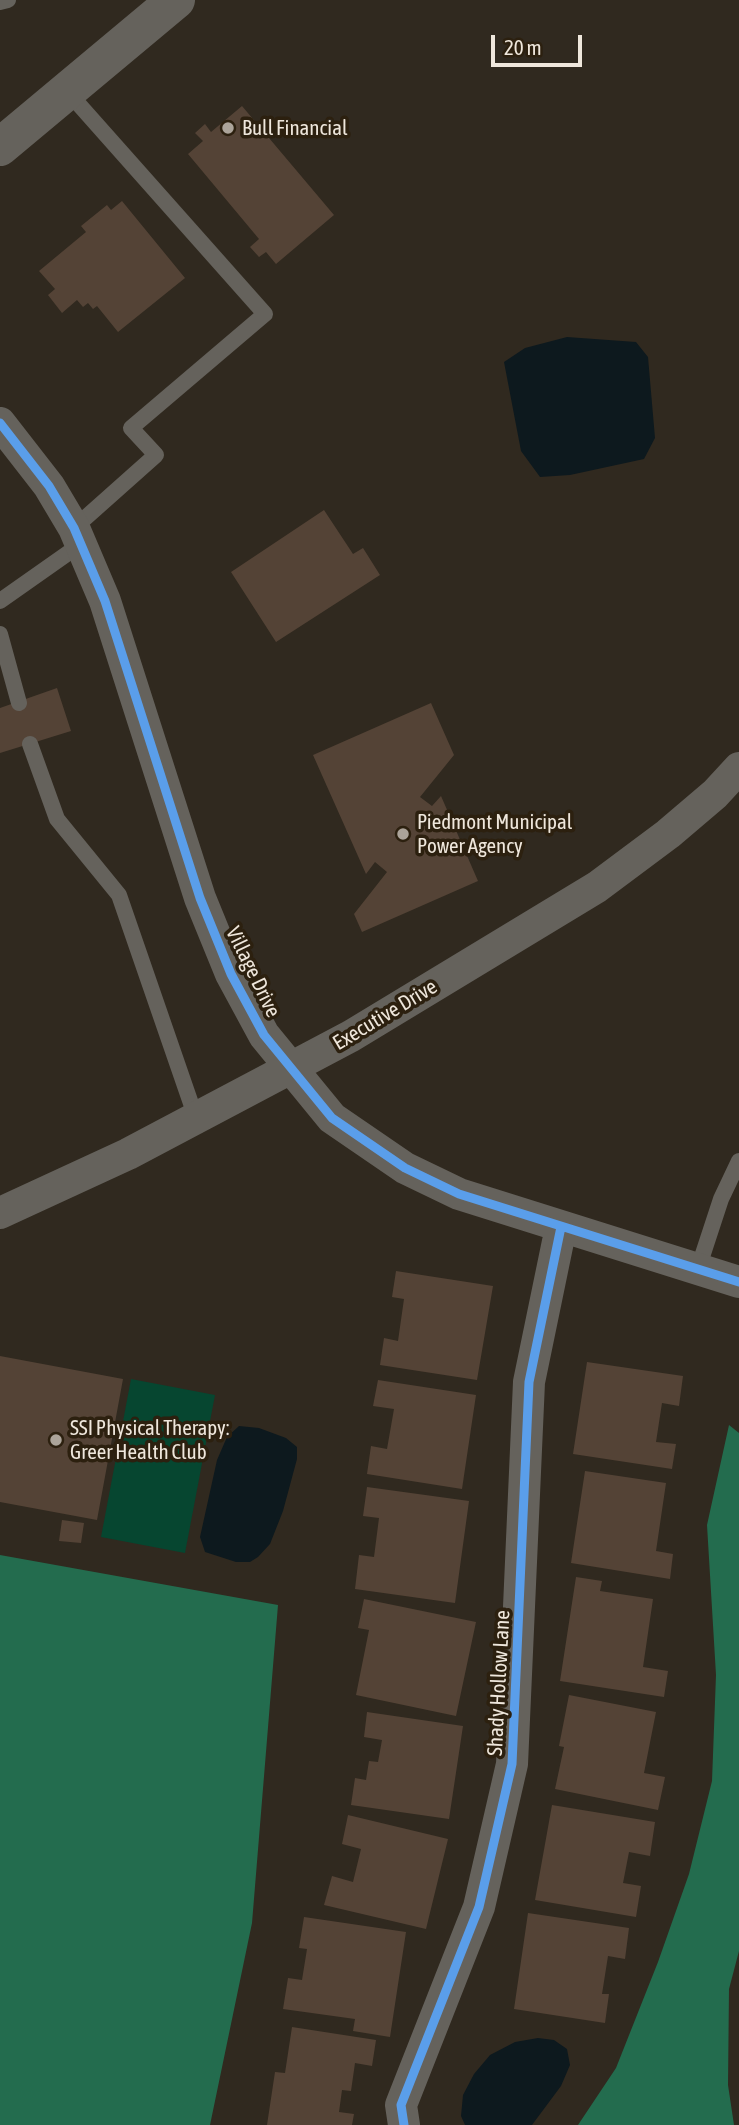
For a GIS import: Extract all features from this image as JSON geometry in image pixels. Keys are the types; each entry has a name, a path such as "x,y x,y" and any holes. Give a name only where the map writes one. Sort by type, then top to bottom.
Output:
{"street":[{"path":"0,147 176,0"},
{"name":"Village Drive","path":"0,423 50,486 77,536 105,601 200,898 231,974 264,1035 291,1069 341,1126 405,1168 459,1194 739,1282"},
{"name":"Executive Drive","path":"0,1213 128,1154 351,1036 597,887 668,834 715,794 739,768"},
{"name":"Shady Hollow Lane","path":"404,2125 401,2105 479,1907 512,1764 529,1382 561,1227"}],"lane":[{"path":"0,2 8,0"},
{"path":"0,601 77,536 156,455 131,428 265,314 67,91"},
{"path":"0,634 19,703"},
{"path":"30,744 57,819 119,895 196,1118"},
{"path":"698,1269 721,1199 739,1161"}],"green space":[{"path":"131,1379 215,1395 185,1553 101,1537"},
{"path":"729,1425 739,1433 739,1951 729,1989 728,2085 734,2125 578,2125 616,2068 658,1962 689,1874 712,1781 716,1675 707,1525"},
{"path":"0,1555 278,1605 252,1923 210,2125 0,2125"}],"shaded area":[{"path":"567,337 636,342 648,357 655,438 644,459 570,475 540,477 521,451 504,362 525,348"},
{"path":"239,1426 259,1428 286,1438 297,1447 297,1459 283,1511 270,1544 250,1562 236,1562 205,1552 200,1537 217,1460 227,1437"},
{"path":"538,2038 554,2040 567,2049 570,2065 561,2086 532,2125 465,2125 461,2116 463,2095 474,2074 490,2055 515,2042"}],"building":[{"path":"242,106 334,215 276,264 266,252 259,257 250,247 259,239 188,154 203,141 195,133 205,124 211,132"},
{"path":"122,201 185,278 118,332 97,306 93,309 88,303 83,307 77,300 62,313 48,295 55,289 39,271 86,232 81,226 107,205 111,210"},
{"path":"324,510 353,554 363,548 380,575 276,642 231,572"},
{"path":"57,688 71,731 0,753 0,708"},
{"name":"Piedmont Municipal Power Agency","path":"431,703 454,755 420,797 432,806 441,796 478,881 362,932 354,914 387,872 375,862 366,874 313,755"},
{"path":"396,1271 493,1286 477,1380 380,1365 384,1338 398,1341 404,1299 392,1297"},
{"name":"SSI Physical Therapy: Greer Health Club","path":"0,1356 123,1379 97,1520 0,1502"},
{"path":"587,1362 683,1376 679,1406 662,1403 656,1442 676,1444 672,1469 573,1454"},
{"path":"378,1380 476,1395 462,1489 367,1474 371,1446 387,1449 394,1409 373,1406"},
{"path":"585,1471 666,1483 656,1551 673,1554 670,1579 571,1563"},
{"path":"367,1487 469,1501 455,1603 355,1589 359,1555 374,1557 379,1518 363,1516"},
{"path":"62,1520 84,1523 81,1543 59,1541"},
{"path":"576,1577 602,1581 600,1591 653,1599 643,1667 668,1671 664,1697 560,1681"},
{"path":"364,1599 476,1622 456,1716 356,1695 369,1630 358,1628"},
{"path":"569,1695 656,1712 644,1773 665,1777 658,1810 555,1789 564,1747 559,1746"},
{"path":"367,1712 463,1726 449,1819 351,1805 355,1778 366,1780 369,1761 378,1762 382,1740 364,1737"},
{"path":"552,1805 655,1822 650,1856 629,1852 623,1883 641,1886 636,1917 535,1900"},
{"path":"348,1815 448,1839 426,1929 324,1905 332,1876 353,1882 361,1849 342,1844"},
{"path":"528,1913 629,1928 625,1959 608,1956 602,1994 609,1994 605,2023 514,2009"},
{"path":"304,1917 406,1932 390,2037 353,2031 355,2019 283,2009 288,1978 302,1980 307,1949 299,1948"},
{"path":"292,2027 376,2040 372,2066 355,2063 351,2091 342,2090 339,2112 354,2114 352,2125 267,2125 275,2072 285,2073"}],"cycle path":[{"path":"0,423 49,486 74,528 105,601 200,898 231,974 264,1035 332,1118 405,1168 459,1194 739,1282"},
{"path":"404,2125 401,2105 479,1907 512,1764 529,1382 561,1227"}],"place":[{"name":"Bull Financial","path":"228,128"},
{"name":"Piedmont Municipal Power Agency","path":"403,834"},
{"name":"SSI Physical Therapy: Greer Health Club","path":"56,1440"}]}
